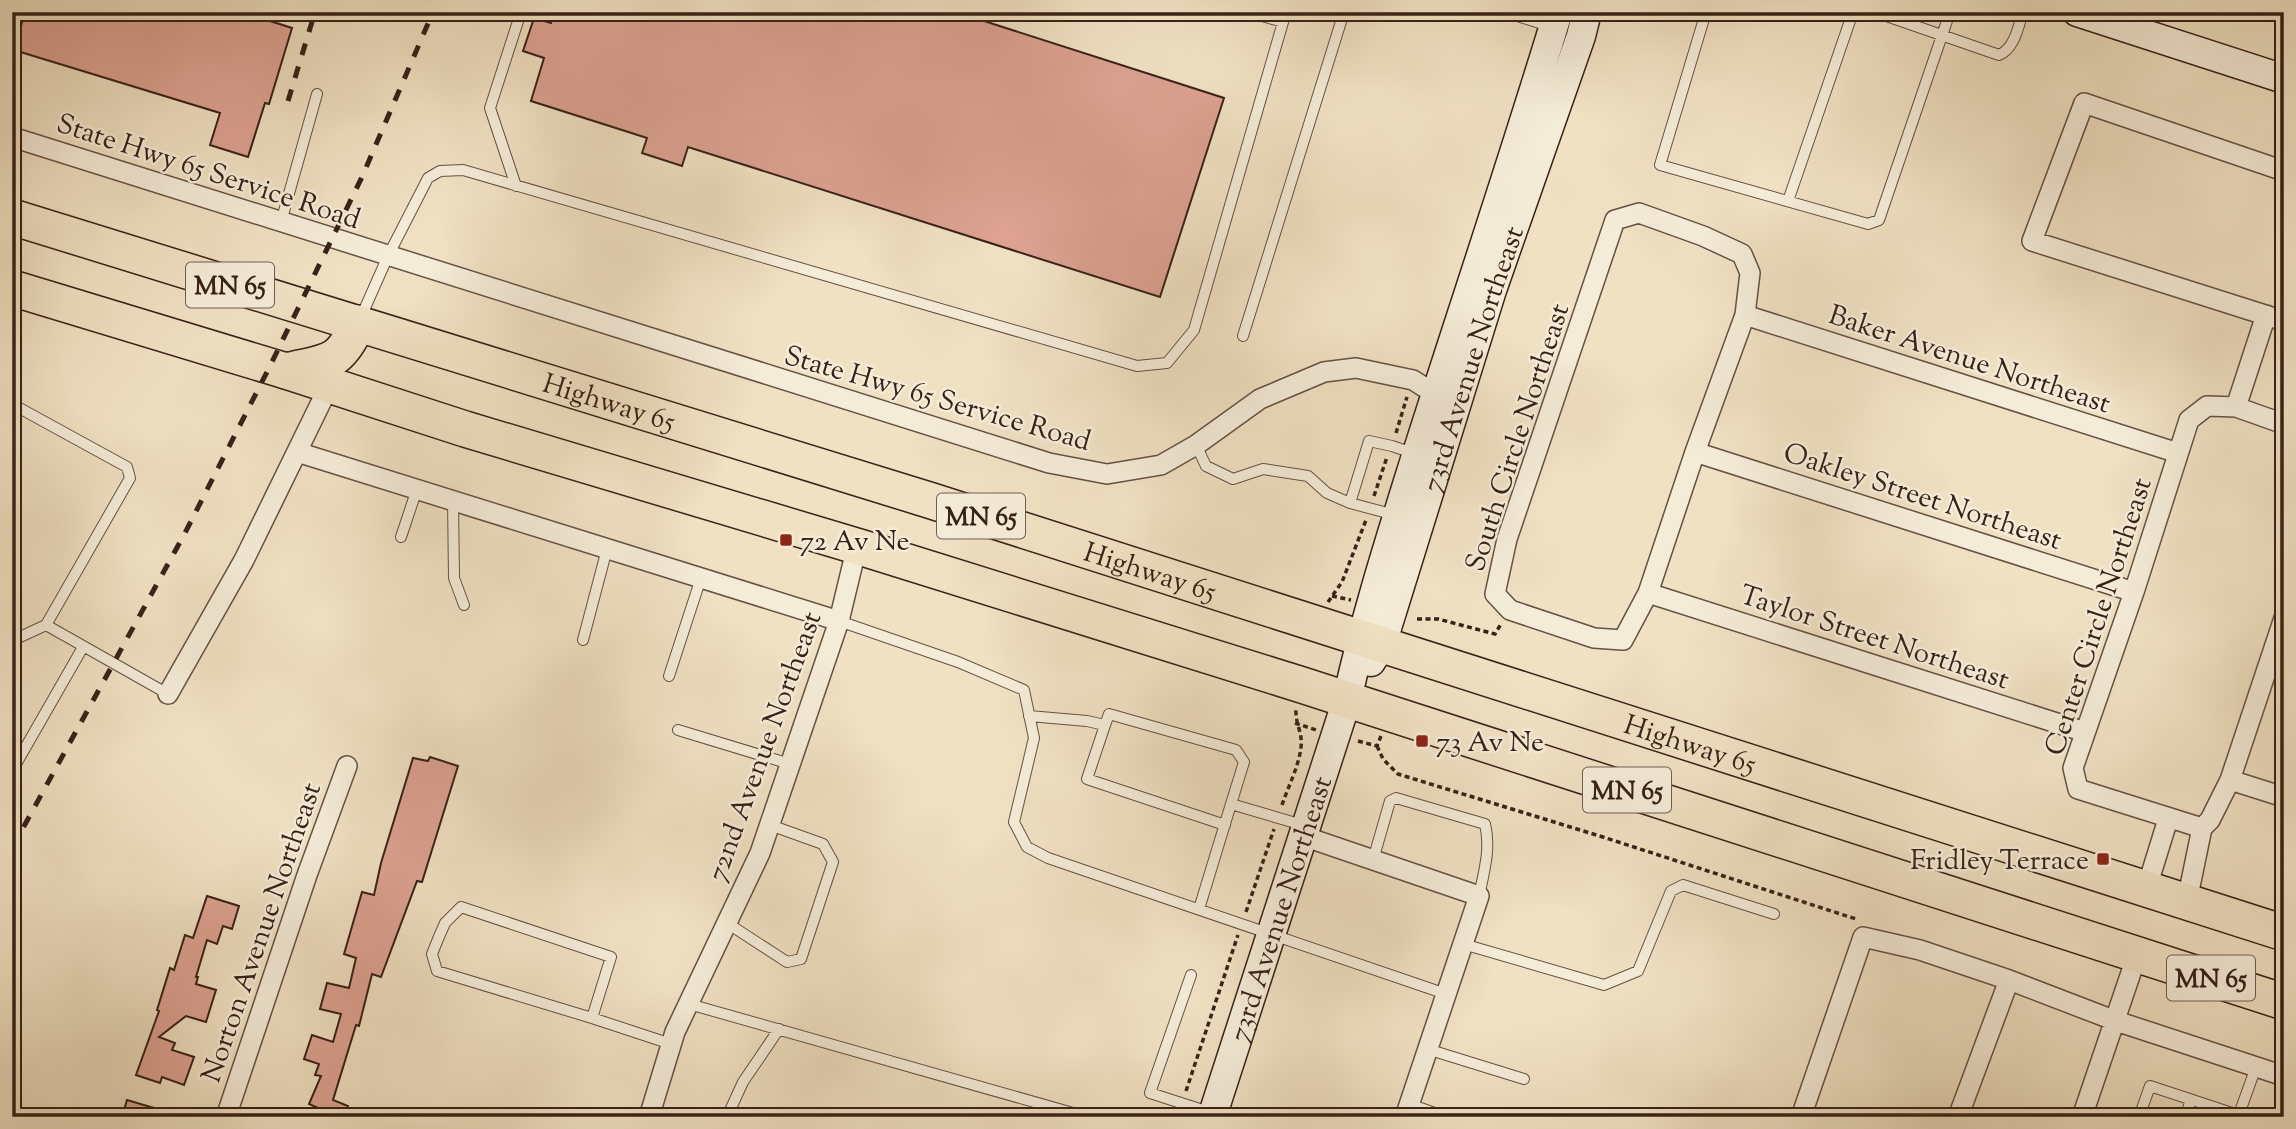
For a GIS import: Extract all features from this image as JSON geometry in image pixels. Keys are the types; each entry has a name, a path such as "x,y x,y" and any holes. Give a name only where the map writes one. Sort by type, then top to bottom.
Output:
{"highway":[{"name":"Highway 65","path":"12,217 932,500 2284,933"},
{"name":"MN 65","path":"12,288 286,371 465,429 858,546 1302,685 2284,1002"},
{"path":"286,371 335,359 350,342 358,323"}],"street":[{"path":"2077,12 2284,79"},
{"name":"73rd Avenue Northeast","path":"1212,1115 1348,700 1371,641 1435,391 1514,156 1569,25"},
{"path":"2236,407 2275,318 2032,241 2084,103 2284,171"},
{"name":"State Hwy 65 Service Road","path":"12,137 1049,463 1107,474 1161,465 1196,445 1260,399 1324,372 1356,368 1435,391"},
{"name":"South Circle Northeast","path":"1639,213 1703,236 1742,254 1750,272 1745,315 1648,593 1623,640 1594,638 1510,610 1495,594 1507,539 1615,220 1639,213"},
{"name":"Baker Avenue Northeast","path":"1745,315 2178,453"},
{"path":"168,694 244,560 329,386"},
{"name":"73rd Avenue Northeast","path":"1371,641 1398,516 1404,450 1435,391"},
{"name":"Center Circle Northeast","path":"2202,828 2078,789 2073,768 2134,592 2189,420 2207,406 2236,407 2284,424"},
{"path":"297,452 839,621"},
{"name":"Oakley Street Northeast","path":"1695,452 2134,592"},
{"name":"72nd Avenue Northeast","path":"649,1117 671,1044 761,853 839,621 858,546"},
{"name":"Taylor Street Northeast","path":"1648,593 2085,732"},
{"path":"2187,901 2202,828 2210,820 2230,780 2281,639 2284,618"},
{"name":"Norton Avenue Northeast","path":"226,1117 307,875 347,766"},
{"path":"2230,780 2284,797"},
{"path":"2147,887 2168,819"},
{"path":"1305,832 1373,860 1479,896 1407,1111"},
{"path":"1801,1117 1864,937 1920,950 2009,980 2116,1021 2284,1076"},
{"path":"2082,1117 2137,954"},
{"path":"1958,1117 2009,980"}],"lane":[{"path":"516,186 490,108 521,12"},
{"path":"388,256 428,178 440,170 463,170 1137,366 1167,363 1194,330 1283,22 1248,12"},
{"path":"1243,336 1344,12"},
{"path":"1506,12 1569,25"},
{"path":"1706,12 1660,165 1868,224 1879,220 1950,12"},
{"path":"1788,201 1853,12"},
{"path":"1875,12 2000,55 2007,51 2013,42 2023,12"},
{"path":"281,222 317,94"},
{"name":"State Hwy 65 Service Road","path":"358,323 388,256"},
{"path":"12,404 127,467 130,478 46,625 20,637 12,632"},
{"path":"1350,503 1369,441 1404,450"},
{"path":"1196,445 1206,466 1233,479 1263,468 1308,476 1327,493 1350,503 1398,516"},
{"path":"401,537 417,489"},
{"path":"453,500 453,578 464,605"},
{"path":"583,639 607,549"},
{"path":"669,676 701,578"},
{"path":"839,621 958,662 1024,690 1034,738 1014,822 1027,847 1048,858 1446,994"},
{"path":"46,625 168,694"},
{"path":"12,771 83,647"},
{"path":"1199,909 1225,825 1244,762 1236,750 1109,714 1087,779 1225,825"},
{"path":"1029,716 1105,725"},
{"path":"678,730 790,764"},
{"path":"1373,860 1390,801 1396,798 1485,824 1488,847 1479,896"},
{"path":"1231,804 1278,818 1305,832"},
{"path":"727,923 787,962 801,959 833,862 823,844 770,825"},
{"path":"1463,944 1604,985 1638,971 1671,891 1683,885 1774,914"},
{"path":"592,1018 611,957 461,907 444,923 432,954 437,971 671,1044"},
{"path":"1191,975 1150,1093 1212,1115"},
{"path":"688,1004 1087,1117"},
{"path":"727,1117 743,1082 779,1030"},
{"path":"1427,1049 1524,1079"},
{"path":"2139,1117 2150,1086 2240,1116 2256,1067"},
{"path":"2185,1117 2191,1100"},
{"path":"1407,1111 1446,1117"}],"path":[{"path":"1319,625 1326,605 1342,582 1380,475 1404,450 1435,391"},
{"path":"1417,619 1438,619 1495,634 1510,610"},
{"path":"1182,1104 1301,748 1301,735 1295,723 1296,704 1302,685"},
{"path":"1377,746 1382,759 1398,774 1858,920 1864,937"}],"building":[{"path":"25,12 242,12 292,28 269,104 265,103 248,157 210,145 220,113 14,50"},
{"path":"554,12 956,12 1224,98 1160,297 688,147 682,166 642,153 647,138 531,101 544,58 523,51 534,18 551,23"},
{"path":"430,757 458,766 422,882 417,881 381,977 372,974 359,1026 356,1025 333,1100 348,1106 344,1117 323,1117 325,1111 309,1104 321,1076 315,1075 319,1064 304,1059 312,1035 333,1042 341,1014 320,1009 327,983 349,988 356,958 344,954 362,892 374,895 413,758 428,761"},
{"path":"207,896 239,906 232,929 223,926 217,944 207,940 196,977 196,984 216,990 206,1022 186,1016 159,1037 175,1043 172,1050 194,1057 184,1085 162,1077 160,1083 136,1075 159,1011 157,1010 170,968 174,970 185,935 193,938"},
{"path":"127,1100 171,1113 170,1117 122,1117"}],"railway":[{"path":"288,101 315,12"},
{"path":"12,848 185,533 270,366 362,177 433,12"}],"place":[{"name":"72 Av Ne","path":"786,540"},
{"name":"73 Av Ne","path":"1422,741"},
{"name":"Fridley Terrace","path":"2103,859"}]}
